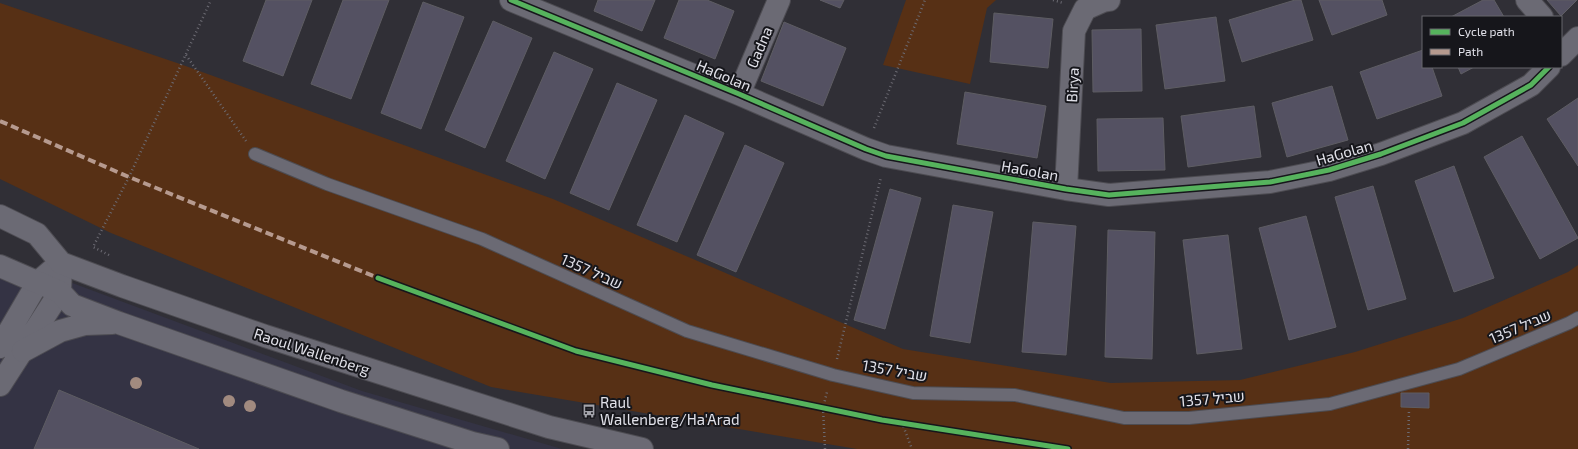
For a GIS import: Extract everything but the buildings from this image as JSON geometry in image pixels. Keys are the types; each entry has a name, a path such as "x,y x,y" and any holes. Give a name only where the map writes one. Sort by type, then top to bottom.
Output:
{"street":[{"name":"HaGolan","path":"511,0 739,94 866,149 886,156 1066,189 1109,195 1270,182 1329,170 1381,154 1463,123 1531,85 1548,68"},
{"name":"Gadna","path":"739,94 780,0"},
{"name":"Birya","path":"1066,189 1074,31 1085,9 1109,0"},
{"path":"1527,0 1541,16"},
{"path":"0,216 37,234 61,263 60,292 0,385"},
{"path":"0,347 38,282 61,263"},
{"name":"Raoul Wallenberg","path":"61,263 280,341 549,427 642,449"},
{"path":"0,266 60,292 72,305 119,323 341,401 472,443 498,449"},
{"path":"23,351 60,331 85,324 119,323"}],"lane":[{"name":"שביל 1357","path":"255,154 327,184 482,239 688,331 833,375 913,392 1015,395 1124,418 1189,418 1330,404 1459,369 1578,318"}],"path":[{"path":"114,257 93,247 129,176 210,0"},
{"path":"866,149 925,0"},
{"path":"186,54 255,154"},
{"path":"825,449 822,408 833,375 886,156"},
{"path":"1408,449 1409,410"},
{"path":"902,423 912,449"}],"shaded area":[{"path":"906,0 996,0 987,8 970,84 883,65"},
{"path":"0,3 180,64 553,199 903,349 1111,383 1240,380 1355,352 1463,318 1568,272 1578,265 1578,449 857,449 491,387 111,233 0,179"},
{"path":"0,254 16,262 362,391 562,449 0,449"}],"marked path":[{"path":"0,121 129,177 381,279"}],"cycle path":[{"path":"511,0 739,94 866,149 886,156 1066,189 1109,195 1270,182 1329,170 1381,154 1463,123 1531,85 1548,68"},
{"path":"378,278 576,351 712,385 882,420 1068,449"}],"place":[{"name":"Raul Wallenberg/Ha'Arad","path":"589,411"}]}
